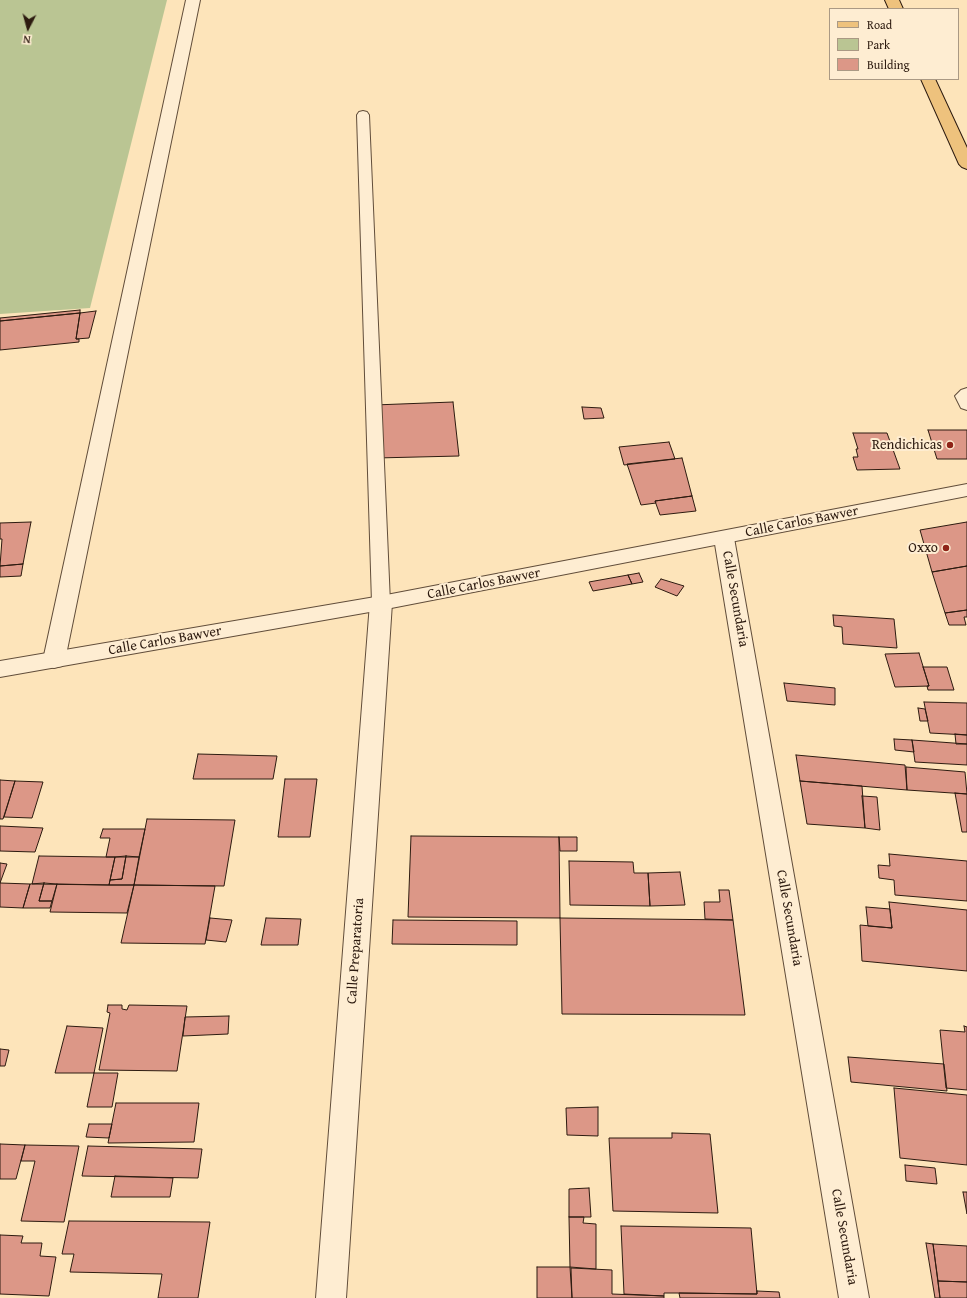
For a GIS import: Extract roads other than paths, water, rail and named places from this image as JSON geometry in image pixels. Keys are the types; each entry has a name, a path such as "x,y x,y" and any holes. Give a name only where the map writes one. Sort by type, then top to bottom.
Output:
{"main road":[{"path":"928,80 967,164"}],"street":[{"path":"54,660 193,0"},
{"name":"Calle Carlos Bawver","path":"0,669 381,603 967,490"},
{"name":"Calle Secundaria","path":"724,538 854,1298"},
{"name":"Calle Preparatoria","path":"331,1298 381,603"}],"lane":[{"path":"363,115 381,603"},
{"path":"967,393 963,396 967,405"}],"place":[{"name":"Rendichicas","path":"950,445"},
{"name":"Oxxo","path":"946,548"}]}
